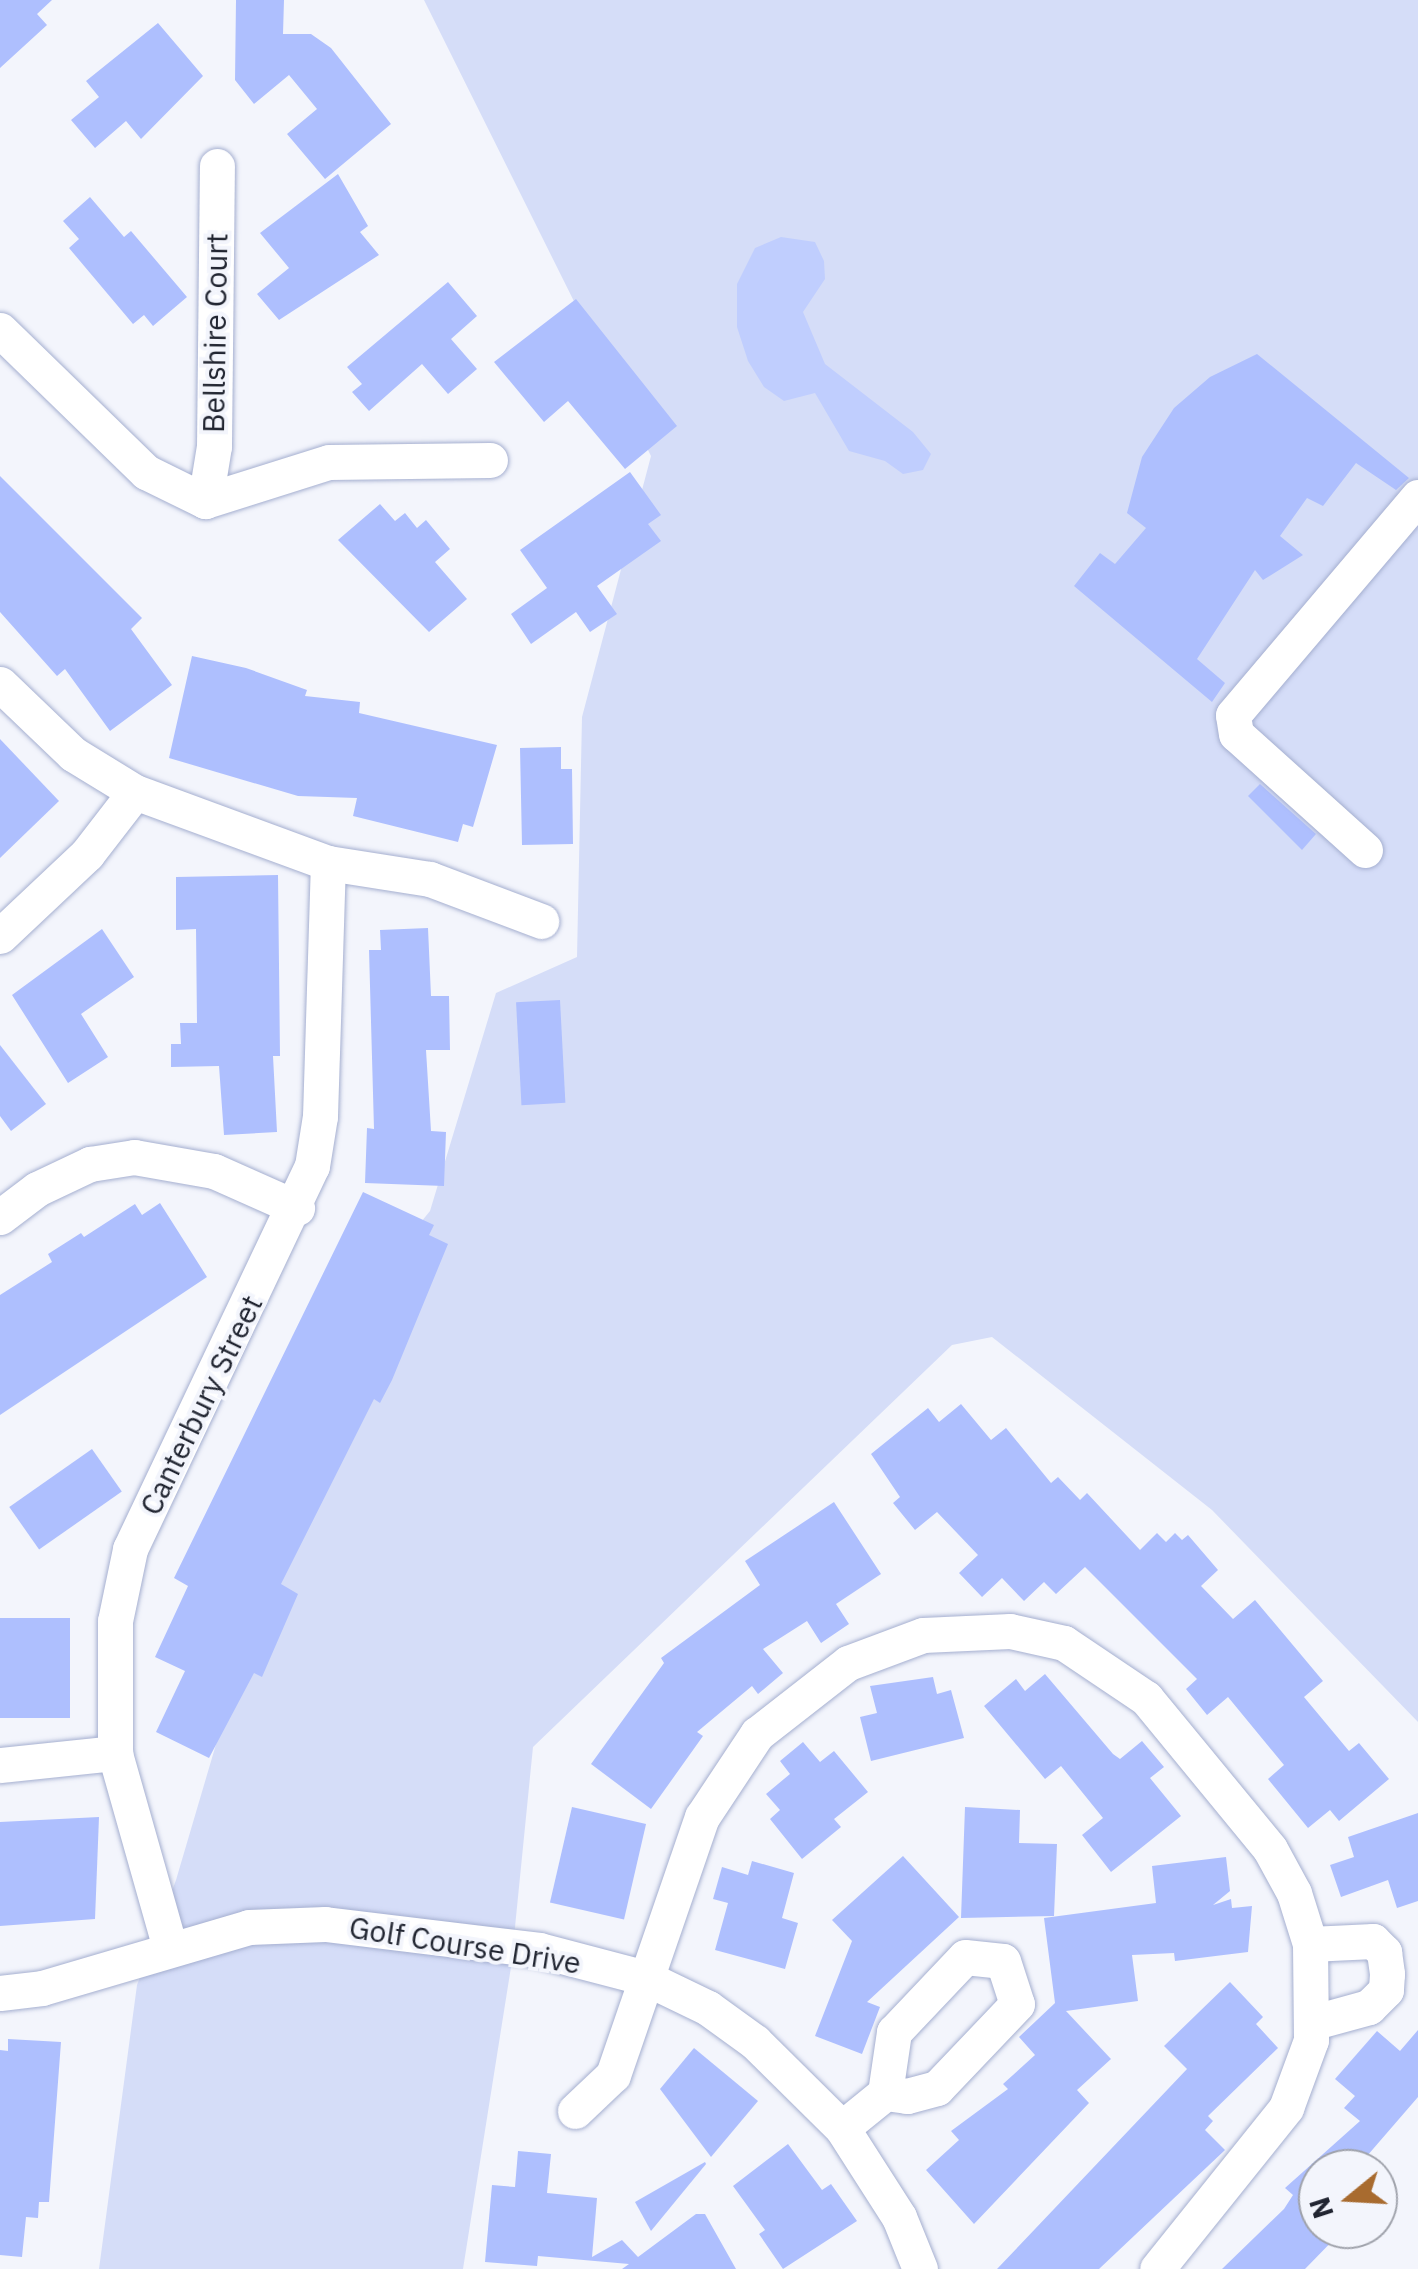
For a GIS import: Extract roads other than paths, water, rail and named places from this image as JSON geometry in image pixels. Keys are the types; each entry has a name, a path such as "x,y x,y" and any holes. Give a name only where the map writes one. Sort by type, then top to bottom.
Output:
{"street":[{"name":"Bellshire Court","path":"206,501 214,446 217,166"},
{"path":"0,330 146,472 206,501 329,462 490,460"},
{"path":"1365,850 1236,734 1233,715 1418,497"},
{"path":"0,684 74,754 135,792 328,863 430,879 541,921"},
{"path":"0,936 87,854 135,792"},
{"name":"Canterbury Street","path":"170,1948 115,1754 115,1620 130,1549 297,1208 320,1116 328,863"},
{"path":"0,1217 90,1164 134,1157 197,1166 297,1208"},
{"path":"575,2111 613,2076 702,1817 757,1734 848,1663 923,1634 1010,1631 1064,1643 1146,1698 1270,1848 1294,1893 1310,1944 1314,2022 1286,2108 1157,2269"},
{"path":"0,1765 115,1754"},
{"name":"Golf Course Drive","path":"0,1993 42,1988 249,1926 326,1924 539,1950 646,1978 708,2008 755,2042 842,2128 899,2217 920,2269"},
{"path":"1310,1944 1373,1941 1384,1952 1387,1974 1386,1990 1369,2006 1314,2022"},
{"path":"842,2128 885,2094"}],"water":[{"path":"781,237 815,242 824,261 825,279 803,312 825,364 913,432 931,454 923,470 903,474 885,461 849,451 815,393 784,401 764,387 748,361 737,327 737,284 755,248"}]}
